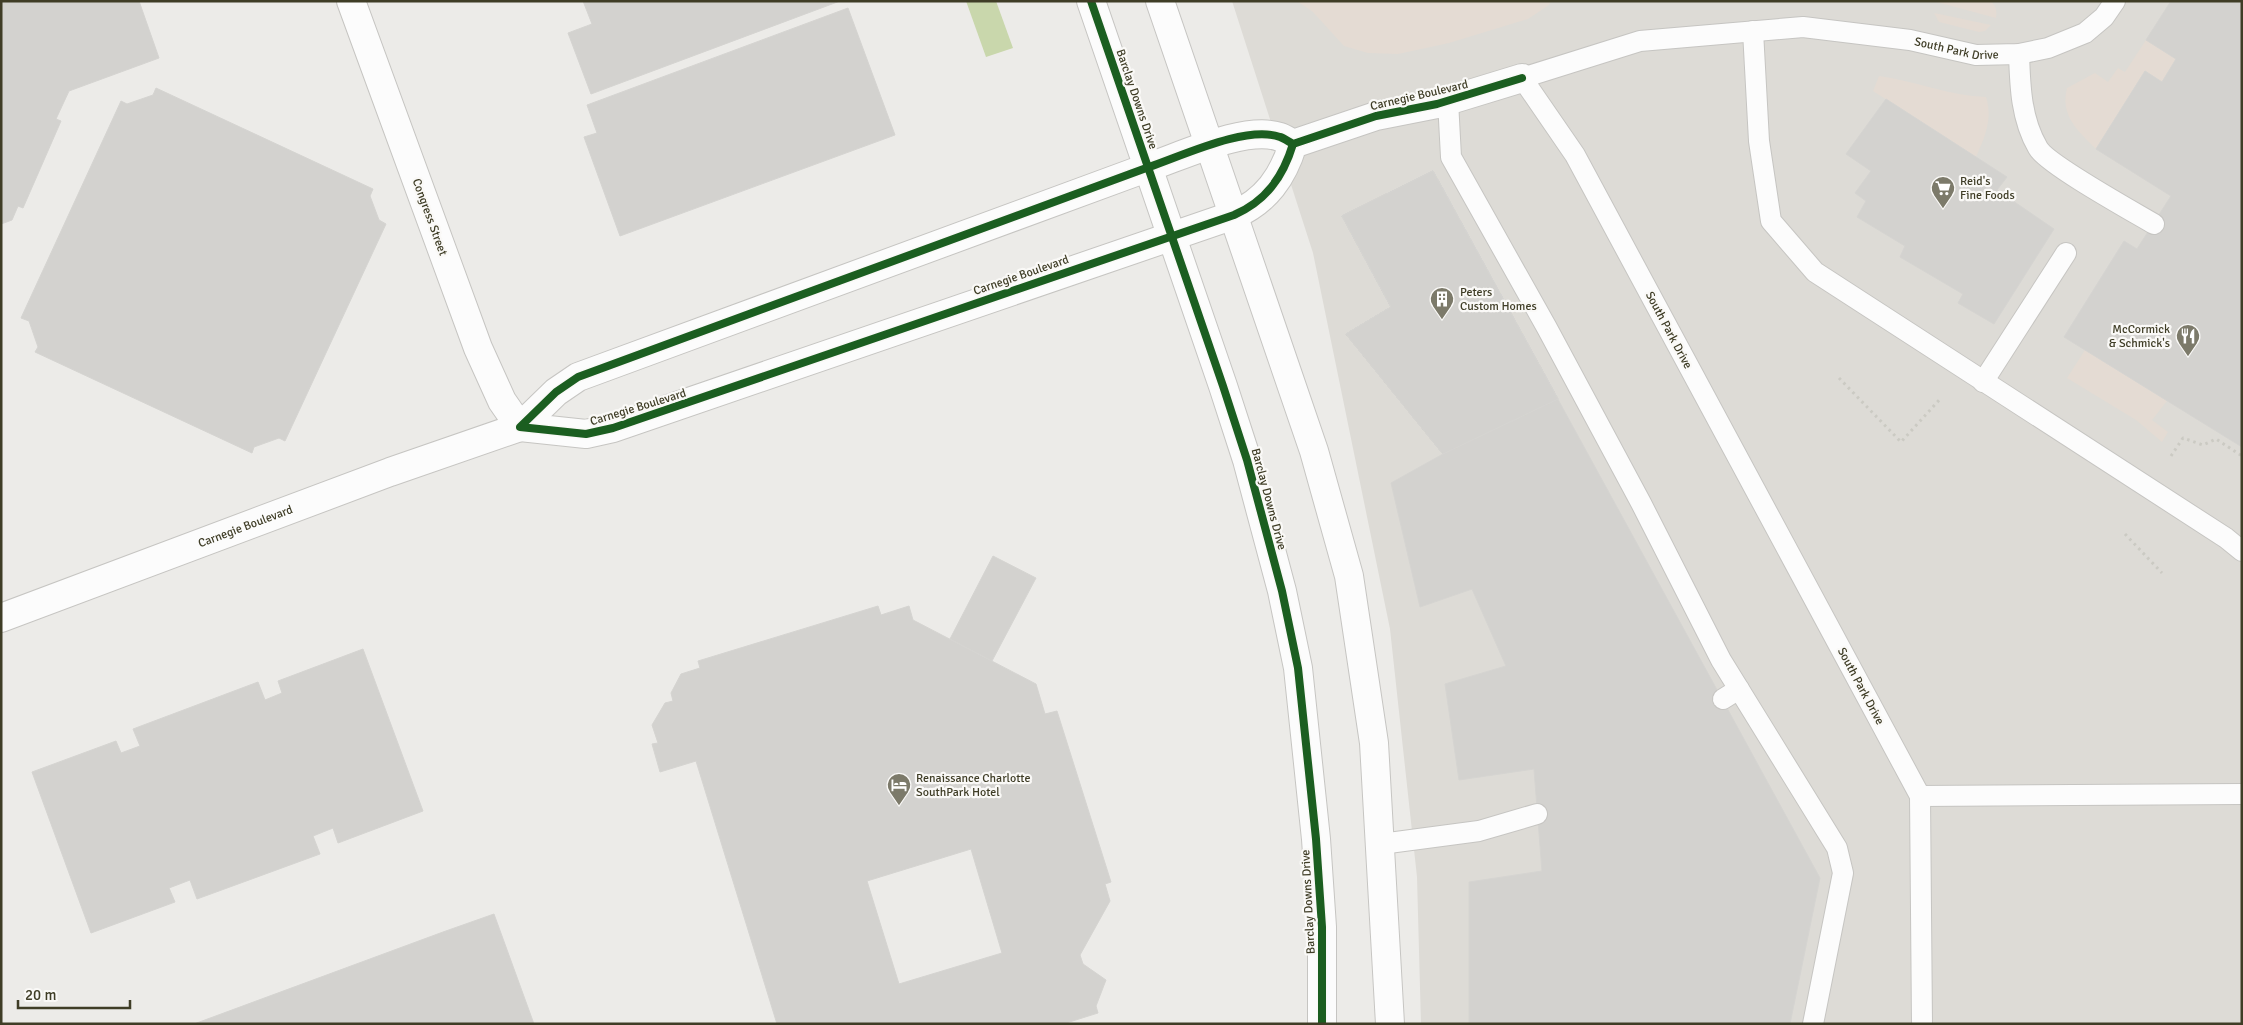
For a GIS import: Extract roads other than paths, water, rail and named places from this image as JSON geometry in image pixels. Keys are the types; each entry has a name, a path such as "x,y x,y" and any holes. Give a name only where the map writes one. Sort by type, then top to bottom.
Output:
{"street":[{"name":"Congress Street","path":"351,1 478,348 502,401 520,427"},
{"name":"Barclay Downs Drive","path":"1091,1 1172,234 1247,460 1282,591 1298,668 1316,839 1322,927 1322,1024"},
{"path":"1160,1 1314,451 1349,576 1374,743 1390,1024"},
{"name":"Carnegie Boulevard","path":"1,618 390,472 520,427 556,392 589,373 1149,167 1240,137 1279,136 1293,144 1376,116 1448,101 1522,78"},
{"name":"Carnegie Boulevard","path":"520,427 586,434 606,430 1172,234 1234,215 1256,203 1276,182 1283,173 1293,144"}],"lane":[{"name":"South Park Drive","path":"1922,1024 1920,796 1575,155 1522,78 1640,41 1803,27 1910,40 1976,55 2019,54 2048,48 2085,33 2104,17 2115,1"},
{"path":"1753,31 1758,141 1771,221 1815,272 2209,527 2242,551"},
{"path":"2019,54 2025,120 2039,150 2062,168 2154,224"},
{"path":"1448,101 1451,157 1547,328 1641,503 1721,660 1731,694 1837,848 1844,873 1813,1024"},
{"path":"1983,382 2066,253"},
{"path":"1920,796 2242,794"},
{"path":"1381,844 1478,831 1537,814"}],"place":[{"name":"Reid's Fine Foods","path":"1943,209"},
{"name":"Peters Custom Homes","path":"1442,320"},
{"name":"McCormick & Schmick's","path":"2188,357"},
{"name":"Renaissance Charlotte SouthPark Hotel","path":"899,806"}]}
